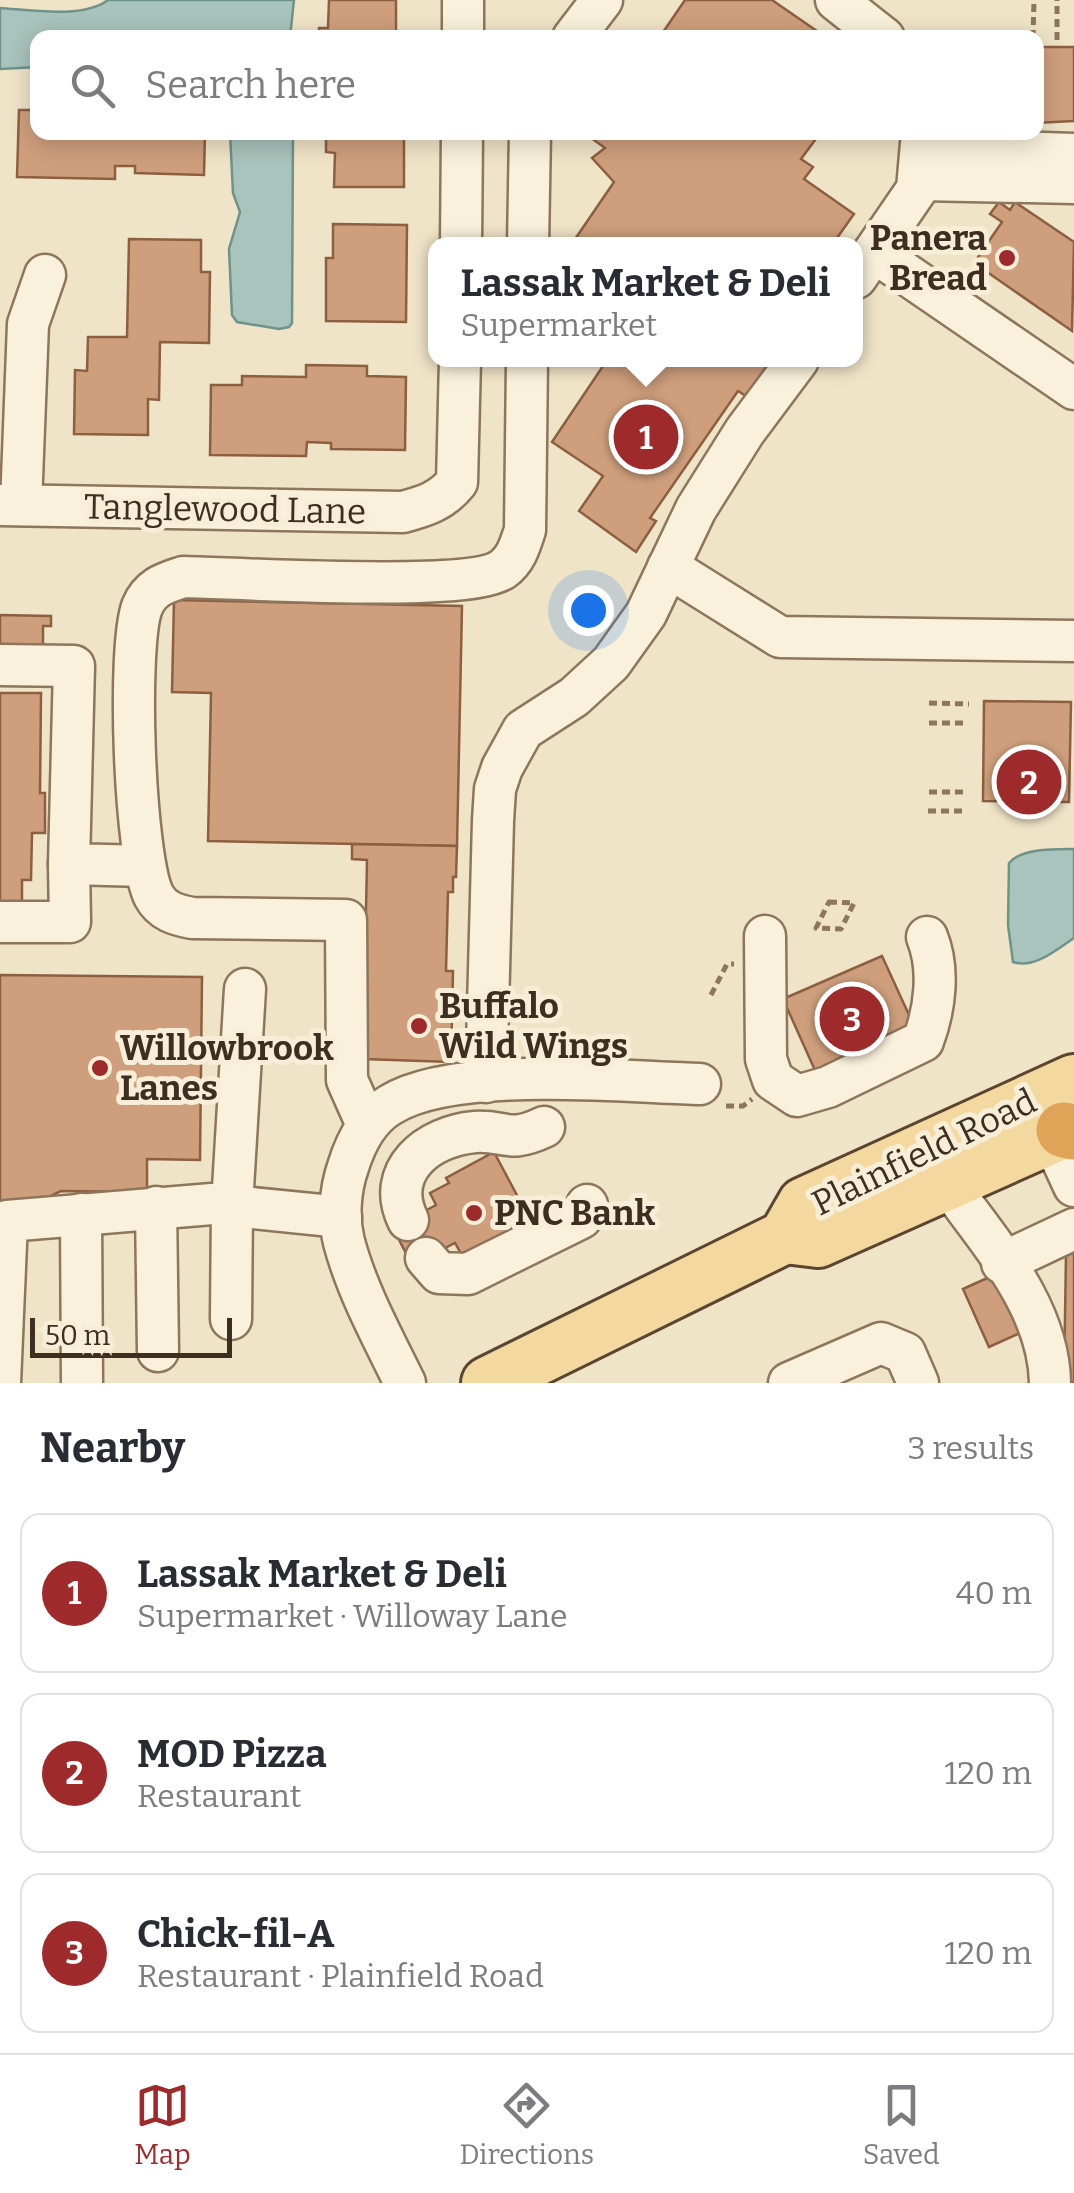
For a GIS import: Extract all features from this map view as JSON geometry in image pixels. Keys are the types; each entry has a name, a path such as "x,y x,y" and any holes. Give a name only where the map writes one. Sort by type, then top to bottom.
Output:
{"main road":[{"name":"Plainfield Road","path":"785,1236 818,1241 948,1184 1067,1121"},
{"name":"Plainfield Road","path":"488,1383 785,1236 804,1204 1067,1121"}],"street":[{"path":"463,0 463,30"},
{"path":"579,30 602,0"},
{"path":"836,0 874,30"},
{"path":"461,237 462,140"},
{"path":"528,237 530,140"},
{"path":"921,154 1074,154"},
{"path":"921,154 1074,183"},
{"path":"921,154 912,199 865,265 1074,389"},
{"path":"10,505 28,324 45,275"},
{"name":"Tanglewood Lane","path":"10,505 403,512 446,496 456,482 460,459 460,367"},
{"path":"368,1125 347,1080 346,920 192,918 171,913 156,900 146,866 136,771 136,636 143,605 156,586 183,577 436,582 480,580 502,570 516,555 525,530 527,367"},
{"path":"486,1082 493,820 495,788 502,768 523,730 574,697 611,663 646,614 696,508 744,431 793,367"},
{"path":"668,567 780,636 1074,641"},
{"path":"0,665 74,666 70,922 0,922"},
{"path":"70,864 146,866"},
{"path":"753,949 766,1060 772,1080 797,1096 828,1087 923,1042 932,1018 934,955 927,937"},
{"path":"230,1319 244,989"},
{"path":"405,1383 343,1239 341,1187 368,1125 388,1106 413,1094 486,1082 709,1094"},
{"path":"1067,1121 1074,1186"},
{"path":"408,1220 400,1204 399,1188 414,1156 460,1134 480,1132 507,1138 526,1136 544,1127"},
{"path":"948,1184 1034,1311 1050,1354 1050,1383"},
{"path":"426,1258 439,1273 468,1274 581,1218 587,1205"},
{"path":"0,1383 6,1221 156,1208 232,1206 341,1217"},
{"path":"156,1208 158,1352"},
{"path":"81,1214 82,1383"},
{"path":"1002,1263 1074,1229"},
{"path":"789,1383 881,1343 904,1353 918,1383"}],"path":[{"path":"1033,30 1034,0"},
{"path":"1056,40 1057,0"},
{"path":"929,703 968,704"},
{"path":"929,724 968,724"},
{"path":"928,792 967,792"},
{"path":"928,812 967,812"},
{"path":"829,902 854,903 841,929 816,928 829,902"},
{"path":"711,995 727,964 753,949"},
{"path":"709,1094 743,1106 754,1098"}],"water":[{"path":"108,0 294,0 291,30 30,30 30,67 0,69 0,8 71,11"},
{"path":"230,140 293,140 289,327 237,322 232,315 229,249 240,212 233,193"},
{"path":"1074,849 1074,938 1037,960 1013,962 1008,925 1009,863 1030,852"}],"building":[{"path":"329,0 396,0 396,30 319,30 328,28"},
{"path":"685,0 772,0 815,30 664,30"},
{"path":"1044,47 1074,47 1074,121 1044,123"},
{"path":"19,110 30,110 30,140 205,140 204,175 135,173 135,166 115,166 115,179 17,177"},
{"path":"326,140 404,140 404,187 334,187 335,153 326,152"},
{"path":"594,140 815,140 801,159 813,167 804,179 854,214 838,237 576,237 614,182 592,158 605,148"},
{"path":"999,202 1010,210 1015,202 1074,242 1072,331 974,263 1002,222 990,214"},
{"path":"333,224 407,225 406,322 326,321 326,258 333,258"},
{"path":"129,239 201,240 201,272 210,272 209,343 160,342 159,400 148,399 148,435 74,434 75,370 87,371 88,337 127,337"},
{"path":"306,365 367,366 367,376 406,377 405,450 331,449 331,443 307,442 306,456 210,455 211,385 242,385 242,376 306,377"},
{"path":"602,367 766,367 746,396 738,391 650,518 656,521 636,552 579,511 603,476 552,442"},
{"path":"174,600 462,606 457,846 208,841 211,693 172,692"},
{"path":"0,615 51,616 51,626 43,626 43,654 0,654"},
{"path":"0,693 41,693 40,793 45,793 45,833 32,833 31,880 22,880 22,905 0,905"},
{"path":"984,701 1071,702 1069,802 983,801"},
{"path":"352,844 457,846 456,877 453,892 448,892 446,971 453,971 451,1062 363,1059 367,860 352,859"},
{"path":"882,956 915,1028 818,1077 783,999"},
{"name":"Willowbrook Lanes","path":"0,975 202,977 200,1160 147,1159 147,1192 61,1191 46,1198 45,1204 0,1204"},
{"name":"PNC Bank","path":"494,1152 535,1229 464,1259 455,1243 412,1265 393,1228 436,1205 430,1193 449,1183 446,1178"},
{"path":"1066,1253 1074,1253 1074,1383 1064,1383"},
{"path":"994,1275 1020,1333 989,1347 963,1289"}],"place":[{"name":"Panera Bread","path":"1007,258"},
{"name":"Lassak Market & Deli","path":"646,437"},
{"name":"MOD Pizza","path":"1029,782"},
{"name":"Chick-fil-A","path":"852,1019"},
{"name":"Buffalo Wild Wings","path":"419,1026"},
{"name":"Willowbrook Lanes","path":"100,1068"},
{"name":"PNC Bank","path":"474,1213"}]}
